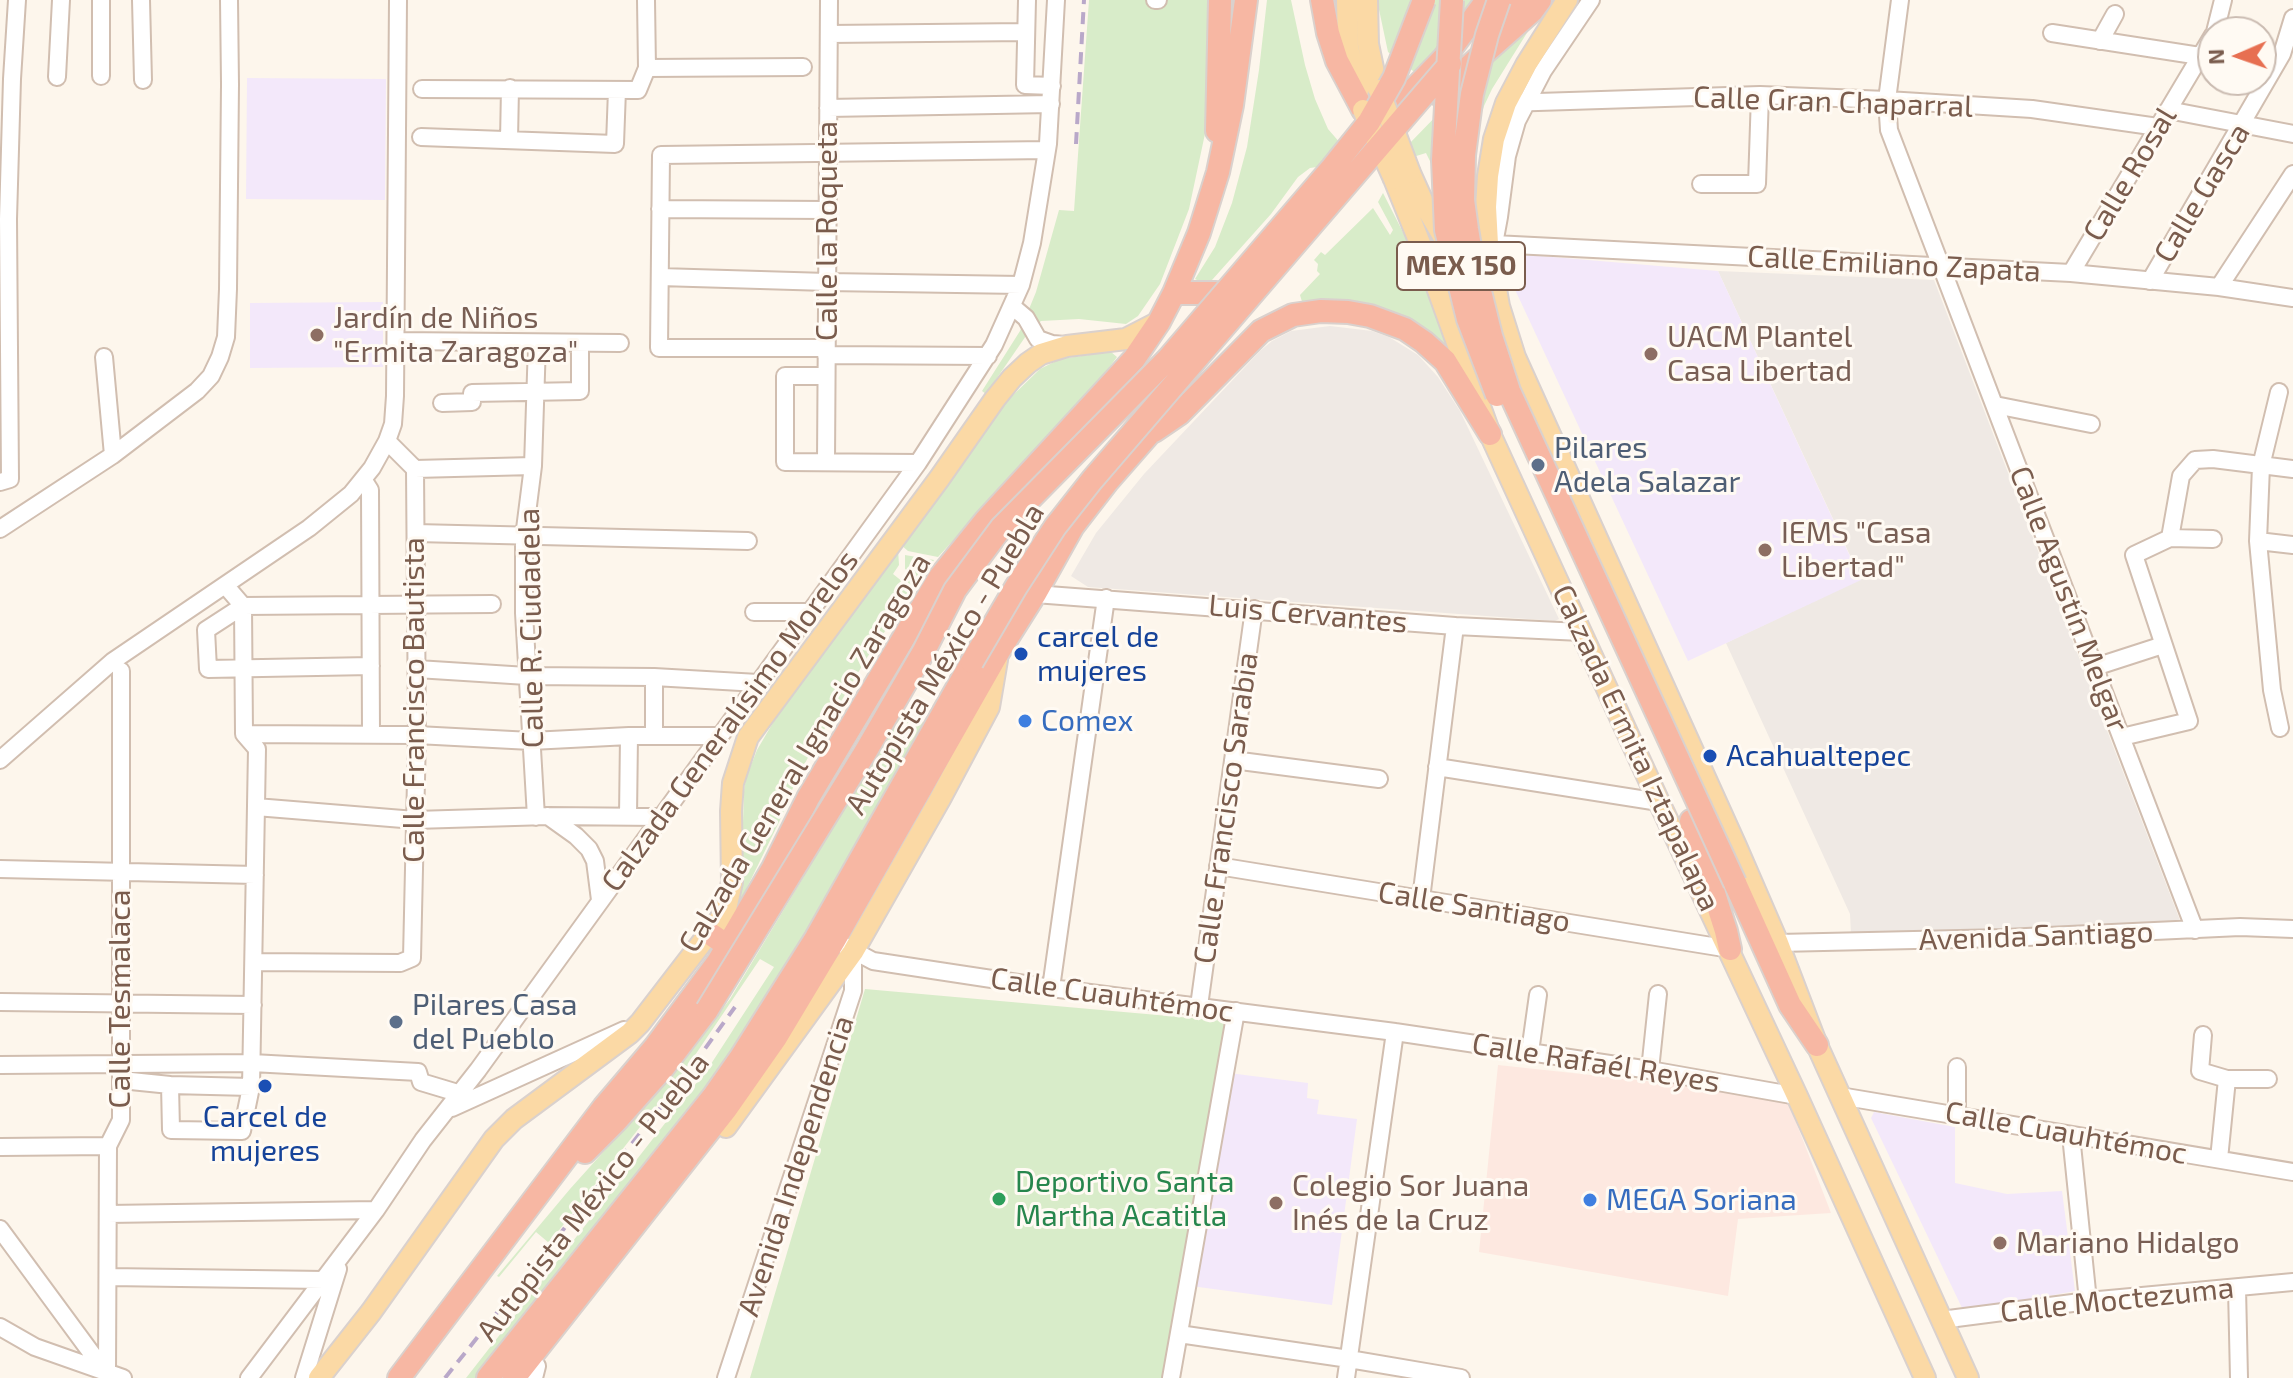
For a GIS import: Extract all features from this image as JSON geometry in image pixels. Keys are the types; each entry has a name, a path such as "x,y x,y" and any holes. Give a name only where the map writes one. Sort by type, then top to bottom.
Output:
{"highway":[{"path":"1218,172 1220,0"},
{"name":"Calzada General Ignacio Zaragoza","path":"399,1378 604,1107 655,1047 728,946 773,868 808,798 940,577 986,520 1134,359 1159,322 1199,233 1218,172 1232,105 1246,0"},
{"path":"1322,0 1337,61 1366,116"},
{"name":"Autopista México - Puebla","path":"531,1206 616,1121 663,1068 707,1010 820,828 924,651 955,590 973,565 1001,528 1168,359 1332,168 1394,78 1424,0"},
{"path":"1452,0 1443,160 1446,230 1468,319 1499,402 1691,821 1730,949"},
{"path":"1079,418 1117,398 1170,346 1216,293 1423,80 1489,0"},
{"name":"Autopista México - Puebla","path":"488,1378 713,1097 741,1057 816,938 1001,612 1055,527 1109,460 1441,76 1489,0"},
{"path":"1499,0 1472,94 1464,155 1463,200 1467,229 1491,336 1509,391 1790,1005 1817,1045"},
{"path":"514,1378 726,1109 844,945 999,651 1073,526 1149,434 1175,388 1239,299 1342,169 1518,0"},
{"path":"1175,388 1355,168 1515,26 1540,0"},
{"path":"1174,293 1216,293"},
{"path":"1149,434 1179,414 1261,331 1293,315 1321,311 1370,316 1405,329 1424,342 1445,361 1486,425"},
{"path":"709,933 728,946"},
{"path":"533,1374 555,1327"}],"main road":[{"name":"Calzada Ermita Iztapalapa","path":"1347,0 1348,47 1366,116 1402,176 1430,268 1486,425 1925,1378"},
{"name":"MEX 150","path":"1367,0 1368,44 1402,176 1424,204 1515,357"},
{"name":"Calzada Ermita Iztapalapa","path":"1567,0 1553,38 1494,139 1486,207 1499,306 1515,357 1778,943 1817,1045 1968,1378"},
{"path":"319,1378 371,1312 501,1131 545,1095 621,1042 640,1023 726,909 732,882 733,783 748,737 1003,389 1041,354 1067,346 1126,339 1159,322"},
{"path":"1486,425 1485,396 1489,390 1500,385 1512,386 1538,406"},
{"path":"533,1374 573,1317 733,1117 844,945"}],"street":[{"path":"0,482 10,479 5,419 4,219 17,0"},
{"path":"57,77 61,0"},
{"path":"101,0 101,76"},
{"path":"141,0 143,80"},
{"path":"0,529 113,455 197,391 211,376 226,337 229,0"},
{"path":"0,760 113,661 309,528 351,494 387,441 393,424 396,341 398,0"},
{"path":"422,89 638,90 647,68 646,0"},
{"name":"Calle la Roqueta","path":"826,462 829,0"},
{"path":"1027,0 1025,85 1052,86"},
{"name":"Calzada Generalísimo Morelos","path":"249,1375 324,1280 423,1140 461,1094 918,463 988,356 1013,307 1032,243 1047,150 1056,0"},
{"name":"Calzada Ermita Iztapalapa","path":"1553,38 1591,0"},
{"name":"Calle Agustín Melgar","path":"1900,0 1887,100 1889,130 2195,930"},
{"path":"2100,41 2115,14"},
{"name":"Calle Gasca","path":"2150,281 2282,54 2293,18"},
{"path":"829,34 1026,32"},
{"path":"2052,33 2197,56"},
{"name":"Calle Rosal","path":"2071,273 2197,61"},
{"path":"647,68 803,67"},
{"path":"509,140 510,88"},
{"path":"421,137 615,144 617,90"},
{"path":"1701,184 1757,184 1760,95"},
{"name":"Calle Gran Chaparral","path":"1516,102 1760,95 2032,109 2158,127"},
{"path":"828,108 1051,104"},
{"path":"2168,110 2293,134"},
{"path":"988,356 659,348 661,155 1047,150"},
{"path":"2219,287 2293,174"},
{"path":"660,209 827,210"},
{"name":"Calle Emiliano Zapata","path":"1491,244 2071,273 2219,287 2293,298"},
{"path":"660,277 1021,285"},
{"path":"1013,307 1026,318 1042,342 1067,346"},
{"path":"396,341 620,343"},
{"name":"Calle R. Ciudadela","path":"537,343 533,466 524,537 531,741 542,816"},
{"path":"442,403 472,402 472,393 580,391 580,343"},
{"path":"104,357 113,455"},
{"path":"826,376 785,376 785,462 918,463"},
{"path":"2279,392 2261,466 2258,541 2272,690 2280,728"},
{"path":"1995,405 2091,424"},
{"path":"387,441 415,469 533,466"},
{"path":"2170,538 2181,476 2195,460 2213,459 2293,469"},
{"name":"Calle Francisco Bautista","path":"254,962 400,963 412,958 417,735 415,469"},
{"path":"363,479 370,490 371,734"},
{"path":"416,533 748,541"},
{"path":"2122,737 2189,721 2134,555 2170,538 2213,539"},
{"path":"2258,541 2293,545"},
{"path":"170,1085 171,1130 242,1131 251,1087 252,1063 257,749 244,734 243,606 225,585"},
{"name":"Luis Cervantes","path":"1035,594 1455,626 1581,632"},
{"path":"1051,988 1106,598"},
{"path":"371,666 208,669 206,630 243,606 492,604"},
{"name":"Calle Francisco Sarabia","path":"1199,1006 1254,609"},
{"path":"754,612 809,612"},
{"path":"1421,899 1455,626"},
{"path":"2095,667 2163,645"},
{"path":"417,669 527,676 654,677 758,683"},
{"name":"Calle Tesmalaca","path":"113,1376 108,1146 121,1120 121,671"},
{"path":"654,677 654,736"},
{"path":"244,734 417,735 531,741 629,736 720,736"},
{"path":"628,816 629,736"},
{"path":"1233,760 1379,779"},
{"path":"1437,767 1659,802"},
{"path":"256,807 415,820 542,816 661,817"},
{"path":"542,816 576,836 589,849 595,861 600,900"},
{"name":"Calle Santiago","path":"1218,866 1730,949"},
{"path":"0,869 255,875"},
{"name":"Avenida Santiago","path":"1778,943 2005,938 2240,927 2293,929"},
{"name":"Calle Cuauhtémoc","path":"844,945 873,961 1051,988 1395,1032"},
{"name":"Avenida Independencia","path":"726,1378 853,991 844,945"},
{"path":"1650,1070 1658,994"},
{"path":"1530,1052 1538,995"},
{"path":"0,1002 253,1005"},
{"path":"1171,1378 1236,1011"},
{"path":"446,1111 640,1023"},
{"path":"1346,1378 1395,1032"},
{"name":"Calle Rafaél Reyes","path":"1395,1032 1650,1070 1797,1096"},
{"path":"2203,1035 2200,1071 2227,1079 2268,1079"},
{"path":"0,1065 121,1072 252,1063 418,1072 421,1082 461,1094"},
{"path":"1957,1067 1957,1115"},
{"path":"121,1072 170,1085 251,1087"},
{"path":"2219,1159 2227,1079"},
{"name":"Calle Cuauhtémoc","path":"1840,1096 2293,1172"},
{"path":"2071,1135 2088,1301"},
{"path":"0,1147 108,1146"},
{"path":"108,1214 376,1210"},
{"path":"0,1229 113,1376"},
{"path":"304,1378 342,1256"},
{"path":"109,1277 324,1280"},
{"name":"Calle Moctezuma","path":"1941,1320 2088,1301 2293,1282"},
{"path":"2237,1288 2239,1378"},
{"path":"0,1327 35,1347 113,1376"},
{"path":"1179,1334 1461,1378"}],"shaded area":[{"path":"247,78 386,79 385,200 246,199"},
{"name":"UACM Plantel Casa Libertad","path":"1517,254 1718,271 1861,580 1688,661 1511,281 1518,281"},
{"path":"1718,271 1934,280 2181,923 1851,934 1850,914 1726,643 1861,579"},
{"name":"Jardín de Niños \"Ermita Zaragoza\"","path":"383,302 383,367 250,368 250,303"},
{"path":"1330,326 1372,331 1389,337 1418,355 1438,377 1460,411 1559,619 1088,587 1071,576 1096,533 1144,474 1260,351 1291,331"},
{"path":"1498,1065 1786,1096 1831,1213 1738,1219 1728,1296 1479,1252"},
{"name":"Colegio Sor Juana Inés de la Cruz","path":"1229,1073 1308,1083 1307,1098 1319,1100 1317,1114 1357,1119 1332,1305 1191,1286"},
{"name":"Mariano Hidalgo","path":"1874,1112 1955,1127 1955,1183 2007,1194 2062,1191 2075,1291 1964,1312 1871,1118"}],"green space":[{"path":"1089,0 1211,0 1206,129 1189,209 1160,284 1138,316 1126,324 1079,319 1041,321 1030,330 986,394 982,391 1020,331 1036,292 1059,210 1074,211"},
{"path":"1267,0 1291,0 1315,99 1328,129 1341,144 1324,166 1310,168 1298,177 1271,214 1212,280 1199,281 1195,279 1215,247 1232,203 1247,147"},
{"path":"1377,0 1478,0 1417,74 1388,52"},
{"path":"1545,4 1484,106 1458,218 1426,153 1413,157 1408,145"},
{"path":"1383,193 1409,244 1457,367 1446,353 1303,305 1300,295 1320,274 1314,260 1321,252 1325,255 1373,208 1390,235 1393,230 1378,202"},
{"path":"1111,352 1117,357 1097,384 938,557 908,551 901,545 1007,401 1040,369 1060,359"},
{"path":"898,549 899,565 893,574 903,582 910,572 905,569 905,555 934,560 868,656 812,750 737,908 741,884 744,791 757,750 774,721"},
{"path":"884,698 944,735 727,1059 477,1378 466,1378 709,1067 774,967 760,959 687,1067 549,1243 536,1232 497,1276 667,1081 730,999 804,876 789,867"},
{"name":"Deportivo Santa Martha Acatitla","path":"865,989 1225,1021 1163,1378 750,1378"}],"railway":[{"path":"1076,144 1084,0"},
{"path":"445,1378 681,1082 735,1007"}],"place":[{"name":"Jardín de Niños \"Ermita Zaragoza\"","path":"317,335"},
{"name":"UACM Plantel Casa Libertad","path":"1651,354"},
{"name":"Pilares Adela Salazar","path":"1538,465"},
{"name":"IEMS \"Casa Libertad\"","path":"1765,550"},
{"name":"carcel de mujeres","path":"1021,654"},
{"name":"Comex","path":"1025,721"},
{"name":"Acahualtepec","path":"1710,756"},
{"name":"Pilares Casa del Pueblo","path":"396,1022"},
{"name":"Carcel de mujeres","path":"265,1086"},
{"name":"Deportivo Santa Martha Acatitla","path":"999,1199"},
{"name":"MEGA Soriana","path":"1590,1200"},
{"name":"Colegio Sor Juana Inés de la Cruz","path":"1276,1203"},
{"name":"Mariano Hidalgo","path":"2000,1243"}]}
